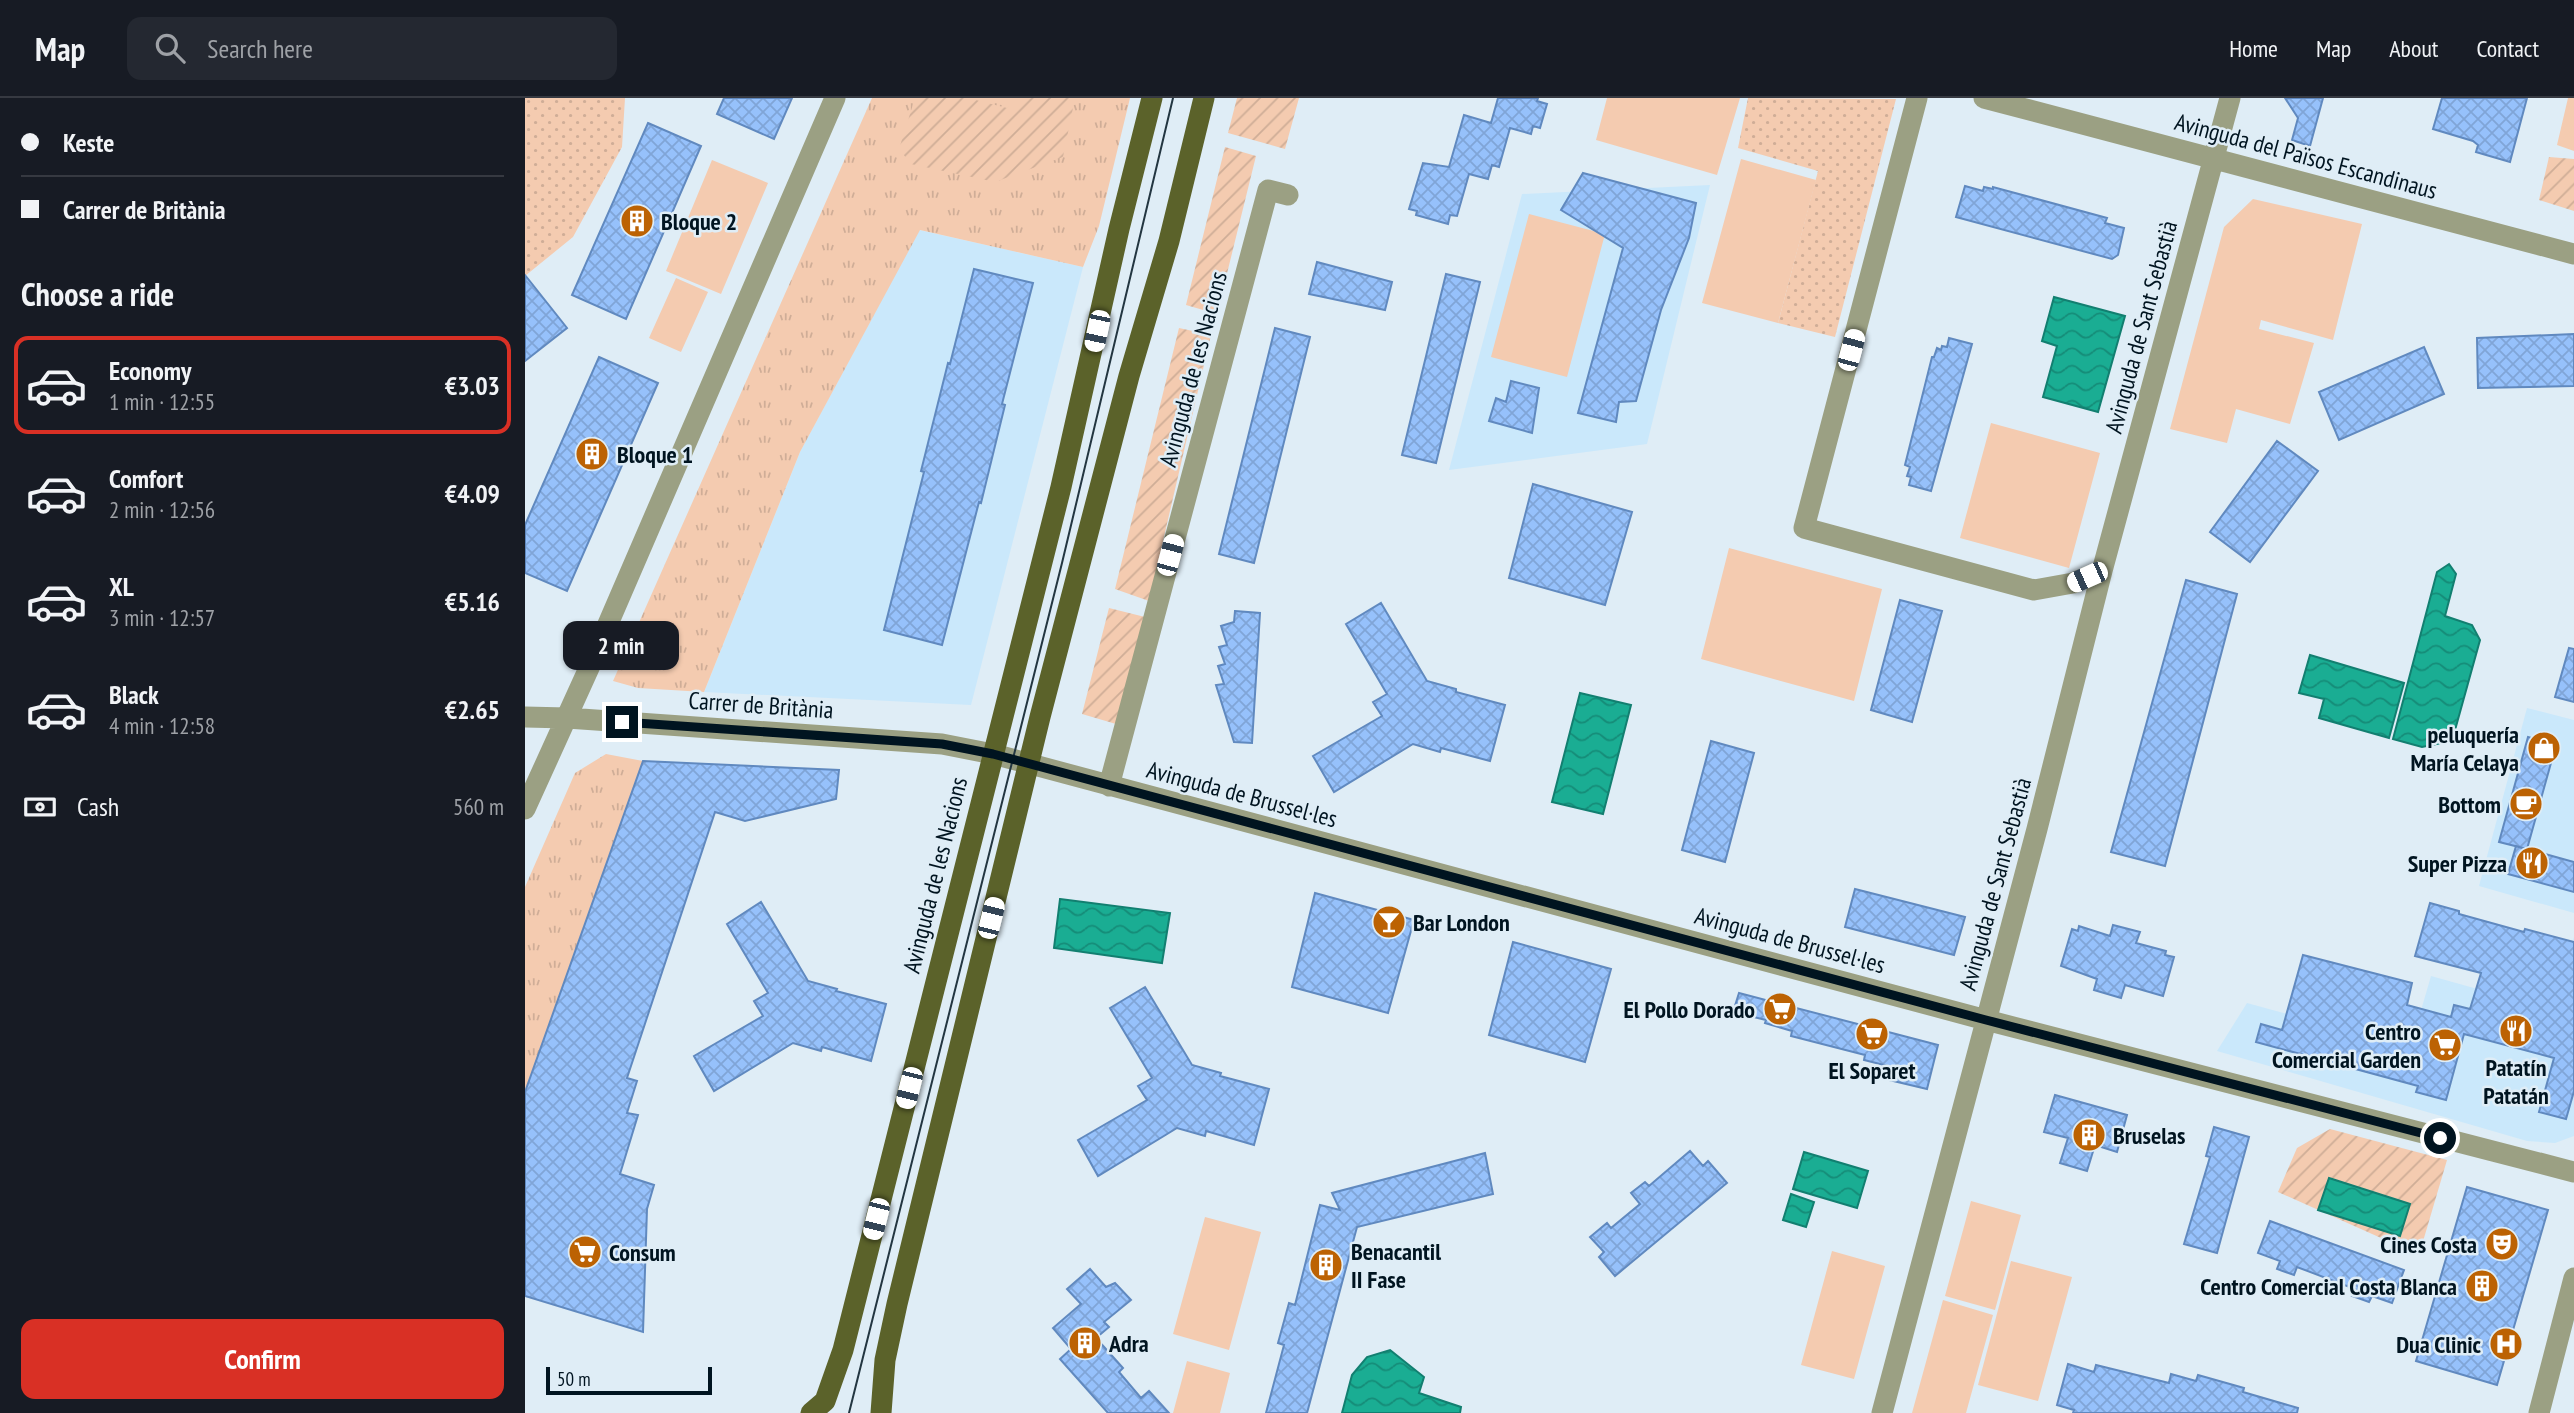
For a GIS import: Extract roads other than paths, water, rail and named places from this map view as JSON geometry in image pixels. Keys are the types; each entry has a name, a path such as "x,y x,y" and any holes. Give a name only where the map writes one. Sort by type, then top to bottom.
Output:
{"main road":[{"name":"Avinguda de les Nacions","path":"811,1413 825,1401 843,1350 1061,487 1119,229 1152,98"},
{"path":"881,1413 885,1360 897,1304 1029,764 1129,376 1169,241 1204,98"}],"street":[{"path":"525,809 567,718 835,98"},
{"path":"1917,98 1804,528 2034,590 2073,583 2102,570"},
{"name":"Avinguda del Països Escandinaus","path":"1984,98 2574,254"},
{"name":"Avinguda de Sant Sebastià","path":"1882,1413 2037,829 2102,570 2230,98"},
{"name":"Avinguda de les Nacions","path":"1108,786 1268,190 1288,195"},
{"name":"Carrer de Britània","path":"525,717 942,744 993,754"},
{"name":"Avinguda de Brussel·les","path":"993,754 1986,1020 2574,1172"},
{"path":"2539,1413 2574,1278"}],"water":[{"path":"2054,297 2125,316 2098,412 2043,397 2057,346 2042,341"},
{"path":"2449,564 2456,574 2445,616 2472,625 2480,640 2452,741 2422,747 2393,739 2437,572"},
{"path":"2310,655 2404,683 2389,738 2319,718 2324,699 2299,693"},
{"path":"1580,693 1631,705 1603,814 1552,802"},
{"path":"1060,899 1170,913 1162,963 1054,948"},
{"path":"1804,1152 1868,1171 1857,1208 1793,1189"},
{"path":"2329,1178 2410,1204 2400,1236 2318,1210"},
{"path":"1791,1194 1814,1202 1806,1227 1783,1220"},
{"path":"1390,1350 1424,1377 1419,1393 1461,1407 1460,1413 1342,1413 1352,1375 1367,1357"}],"tram line":[{"path":"849,1413 1062,563 1173,98"}],"place":[{"name":"Bloque 2","path":"637,221"},
{"name":"Bloque 1","path":"592,454"},
{"name":"peluquería María Celaya","path":"2544,748"},
{"name":"Bottom","path":"2526,804"},
{"name":"Super Pizza","path":"2532,863"},
{"name":"Bar London","path":"1389,922"},
{"name":"El Pollo Dorado","path":"1780,1009"},
{"name":"Patatín Patatán","path":"2516,1031"},
{"name":"El Soparet","path":"1872,1034"},
{"name":"Centro Comercial Garden","path":"2445,1045"},
{"name":"Bruselas","path":"2089,1135"},
{"name":"Cines Costa","path":"2502,1244"},
{"name":"Consum","path":"585,1252"},
{"name":"Benacantil II Fase","path":"1326,1265"},
{"name":"Centro Comercial Costa Blanca","path":"2482,1286"},
{"name":"Adra","path":"1085,1343"},
{"name":"Dua Clinic","path":"2506,1344"}]}
